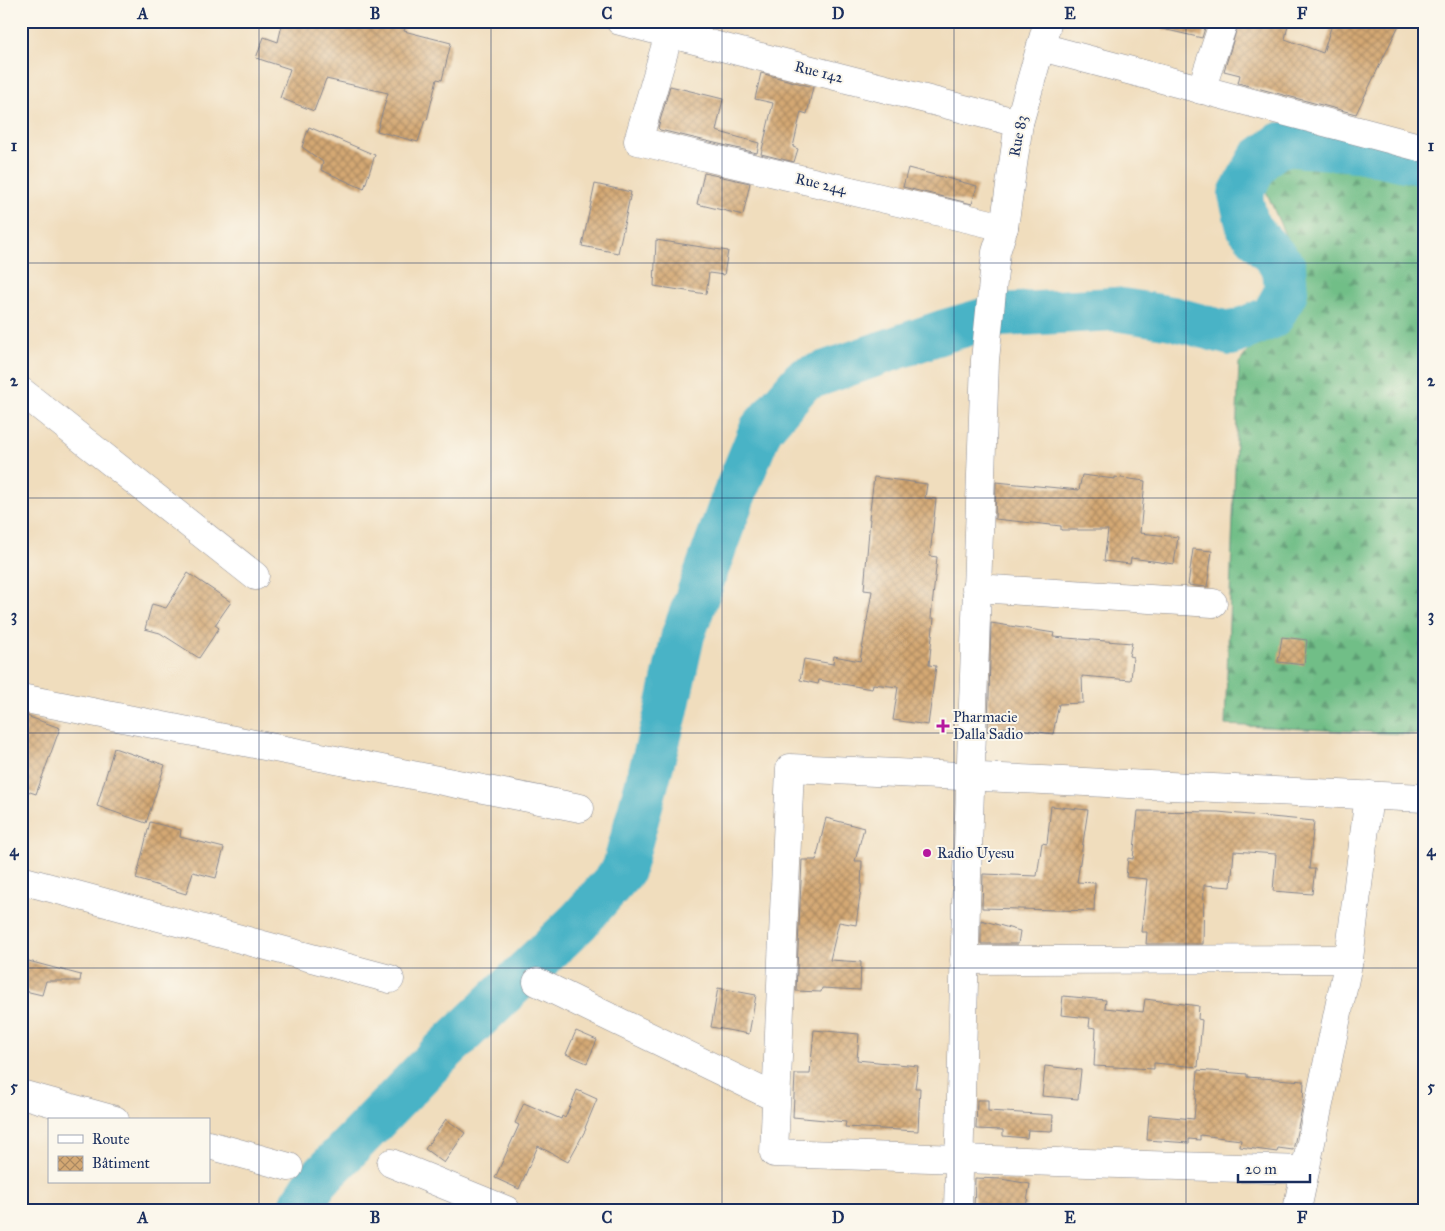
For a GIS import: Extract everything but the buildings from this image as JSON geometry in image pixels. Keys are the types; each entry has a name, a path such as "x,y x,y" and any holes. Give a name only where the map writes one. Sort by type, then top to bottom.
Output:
{"street":[{"name":"Rue 142","path":"620,21 1019,123"},
{"path":"1201,90 1224,21"},
{"name":"Rue 244","path":"669,34 638,141 1000,240"},
{"path":"1045,34 1201,90 1419,147"},
{"name":"Rue 83","path":"958,1210 964,960 985,360 1000,240 1019,123 1045,34"},
{"path":"21,391 255,576"},
{"path":"976,588 1213,603"},
{"path":"21,698 580,808"},
{"path":"1306,1170 774,1153 790,768 1424,798"},
{"path":"1297,1210 1348,959 1369,795"},
{"path":"21,880 390,978"},
{"path":"964,960 1348,959"},
{"path":"537,982 776,1098"},
{"path":"21,1094 108,1118"},
{"path":"210,1145 290,1167"},
{"path":"392,1163 506,1210"}],"green space":[{"path":"1424,156 1424,735 1225,725 1239,363 1303,277 1266,191 1281,162"}],"waterway":[{"path":"298,1210 317,1181 433,1061 579,921 623,871 666,713 683,635 733,498 761,429 803,380 945,331 1000,315 1115,309 1172,318 1231,334 1272,317 1286,292 1284,267 1248,227 1240,194 1260,159 1281,144 1358,150 1424,164"}],"place":[{"name":"Pharmacie Dalla Sadio","path":"943,726"},
{"name":"Radio Uyesu","path":"927,853"}]}
